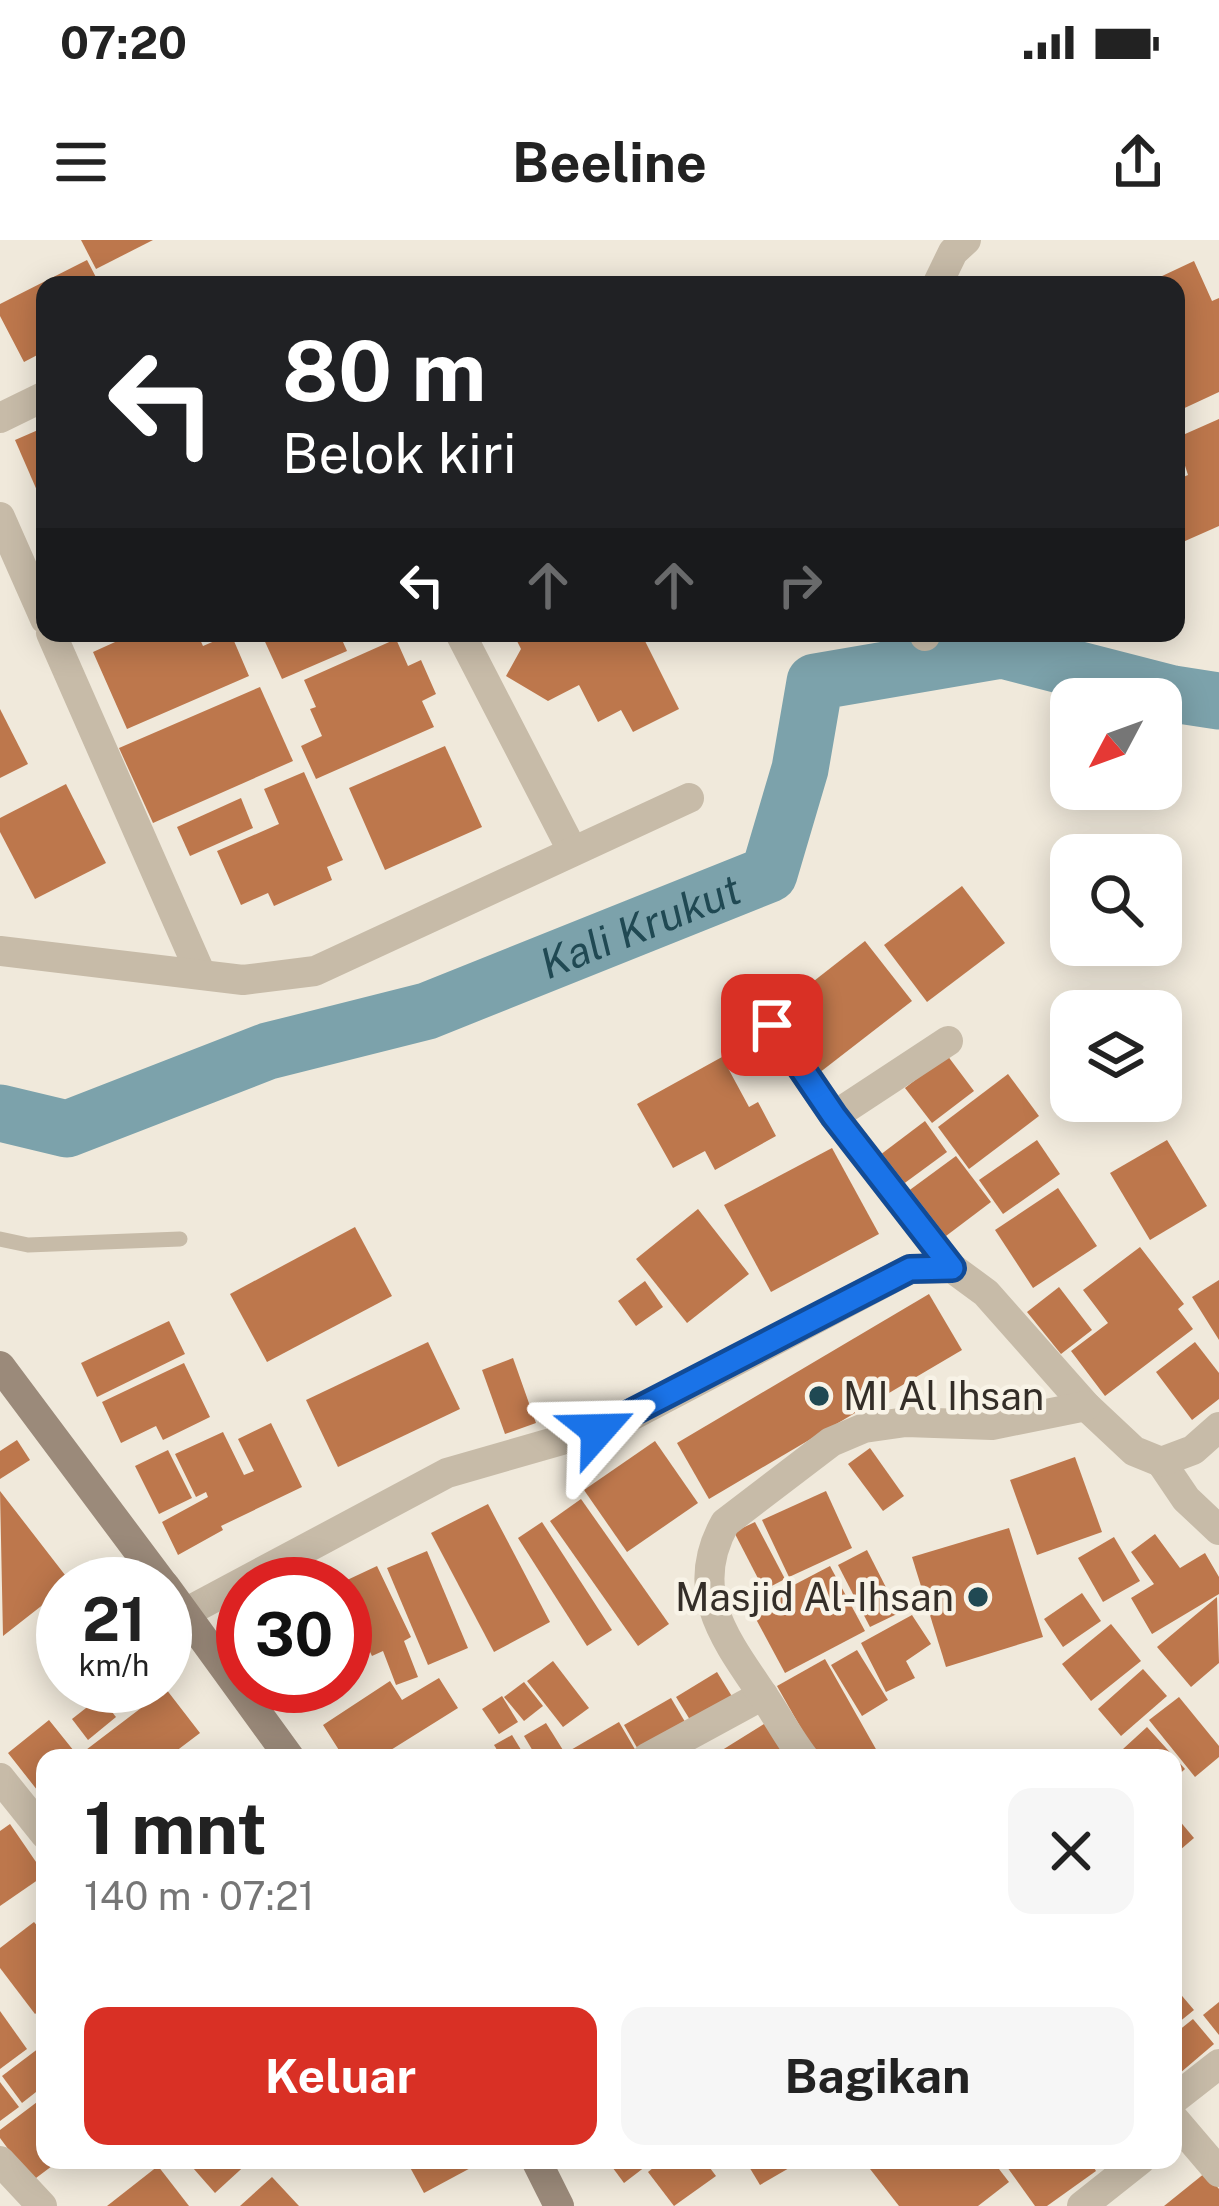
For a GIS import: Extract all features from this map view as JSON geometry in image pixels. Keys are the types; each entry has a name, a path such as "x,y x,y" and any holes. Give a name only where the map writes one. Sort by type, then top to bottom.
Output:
{"street":[{"path":"941,276 952,252 966,240"},
{"path":"0,418 36,400"},
{"path":"0,517 36,599"},
{"path":"55,642 200,972"},
{"path":"465,642 572,850"},
{"path":"0,951 243,980 314,971 689,798"},
{"path":"772,1025 834,1116 952,1268 986,1292 1086,1406 1134,1451 1161,1462 1186,1499 1219,1530"},
{"path":"834,1116 948,1041"},
{"path":"192,1608 447,1474 614,1425 910,1269 952,1268"},
{"path":"0,1366 143,1557"},
{"path":"798,1749 725,1641 714,1613 710,1585 716,1539 737,1511 831,1442 864,1428 906,1422 992,1425 1086,1406"},
{"path":"1161,1462 1192,1450 1219,1427"},
{"path":"192,1622 284,1749"},
{"path":"664,1749 763,1695"},
{"path":"0,1778 36,1823"},
{"path":"1182,2111 1219,2064"},
{"path":"1182,2128 1219,2172"},
{"path":"0,2161 42,2206"},
{"path":"540,2169 559,2206"},
{"path":"1082,2206 1129,2169"}],"lane":[{"path":"0,1239 28,1245 180,1239"}],"building":[{"path":"81,240 153,240 96,269"},
{"path":"87,260 95,276 55,276"},
{"path":"1194,261 1212,301 1219,298 1219,392 1185,408 1185,276 1162,276"},
{"path":"36,286 36,356 24,362 0,316 0,304"},
{"path":"1219,419 1219,526 1185,541 1188,475 1185,434"},
{"path":"36,431 36,488 15,440"},
{"path":"115,642 201,642 203,646 234,642 249,676 127,729 93,652"},
{"path":"265,642 343,642 347,651 282,679"},
{"path":"397,642 408,666 421,660 436,694 422,701 434,727 316,779 301,746 322,736 304,680"},
{"path":"518,642 646,642 679,709 633,732 621,710 598,722 579,685 548,701 506,676 521,649"},
{"path":"260,687 293,761 153,823 119,748"},
{"path":"0,709 28,764 0,778"},
{"path":"445,746 482,827 385,870 349,788"},
{"path":"304,772 343,860 327,867 332,880 274,906 268,893 241,905 217,851 279,824 264,789"},
{"path":"66,784 106,863 35,899 0,832 0,818"},
{"path":"241,798 253,828 190,856 177,827"},
{"path":"962,886 1005,943 927,1002 884,945"},
{"path":"865,941 912,1001 819,1073 773,1013"},
{"path":"947,1055 974,1091 932,1123 905,1088"},
{"path":"722,1057 749,1107 758,1102 776,1136 715,1170 705,1151 673,1168 637,1104"},
{"path":"1008,1074 1039,1116 969,1169 938,1127"},
{"path":"925,1121 947,1152 902,1185 880,1155"},
{"path":"1037,1140 1060,1174 1003,1214 979,1180"},
{"path":"1167,1140 1207,1206 1150,1240 1110,1173"},
{"path":"832,1148 879,1234 771,1292 724,1205"},
{"path":"956,1156 991,1202 942,1239 907,1192"},
{"path":"1058,1188 1097,1246 1033,1288 995,1230"},
{"path":"698,1209 749,1274 687,1323 636,1259"},
{"path":"355,1227 392,1296 267,1362 230,1294"},
{"path":"1140,1247 1184,1304 1178,1309 1193,1329 1105,1396 1071,1351 1108,1323 1083,1290"},
{"path":"1219,1280 1219,1340 1192,1297"},
{"path":"645,1281 663,1307 636,1326 618,1301"},
{"path":"1059,1287 1092,1330 1061,1354 1027,1312"},
{"name":"MI Al Ihsan","path":"929,1294 962,1350 709,1499 677,1443"},
{"path":"169,1321 185,1354 97,1397 81,1363"},
{"path":"428,1342 460,1409 338,1467 306,1400"},
{"path":"1195,1342 1219,1373 1219,1399 1192,1420 1156,1372"},
{"path":"513,1358 536,1423 505,1434 482,1370"},
{"path":"184,1363 210,1417 163,1440 156,1426 121,1443 102,1402"},
{"path":"271,1423 302,1487 221,1526 223,1530 178,1555 162,1522 208,1497 206,1492 196,1497 175,1454 223,1432 244,1475 254,1471 238,1439"},
{"path":"17,1440 30,1460 0,1479 0,1451"},
{"path":"655,1441 698,1503 627,1552 584,1490"},
{"path":"870,1448 904,1496 883,1511 848,1464"},
{"path":"168,1450 192,1498 159,1514 135,1466"},
{"path":"1075,1457 1102,1532 1037,1555 1010,1480"},
{"path":"0,1491 51,1557 36,1557 36,1610 3,1636"},
{"path":"826,1491 852,1548 789,1577 762,1520"},
{"path":"581,1499 669,1624 638,1646 550,1521"},
{"path":"488,1504 550,1622 494,1652 431,1533"},
{"path":"542,1522 612,1630 587,1646 518,1538"},
{"path":"755,1522 785,1579 764,1590 734,1532"},
{"name":"Masjid Al-Ihsan","path":"1009,1528 1043,1637 946,1667 912,1557"},
{"path":"1155,1534 1180,1568 1205,1553 1219,1577 1219,1594 1152,1634 1131,1598 1154,1584 1131,1552"},
{"path":"1114,1537 1140,1581 1103,1602 1078,1558"},
{"path":"867,1550 899,1613 870,1627 838,1565"},
{"path":"427,1551 468,1648 428,1665 387,1568"},
{"path":"377,1566 411,1637 404,1641 418,1677 396,1685 383,1651 372,1656 372,1568"},
{"path":"830,1566 865,1631 785,1673 750,1608"},
{"path":"1082,1593 1101,1621 1063,1647 1044,1619"},
{"path":"1217,1597 1219,1663 1191,1687 1157,1647"},
{"path":"912,1615 931,1644 906,1661 915,1678 886,1692 861,1643"},
{"path":"1111,1624 1141,1661 1091,1701 1062,1664"},
{"path":"857,1650 888,1700 862,1716 831,1665"},
{"path":"825,1659 876,1749 813,1749 777,1686"},
{"path":"553,1661 589,1708 563,1727 527,1681"},
{"path":"1143,1669 1167,1696 1121,1736 1098,1709"},
{"path":"717,1672 736,1703 695,1728 676,1697"},
{"path":"439,1678 458,1708 392,1749 338,1749 323,1725 341,1713 372,1713 372,1693 390,1681 402,1700"},
{"path":"524,1682 543,1706 524,1721 504,1697"},
{"path":"502,1696 518,1722 499,1734 482,1709"},
{"path":"1179,1697 1219,1746 1219,1757 1195,1777 1182,1761 1182,1749 1172,1749 1149,1720"},
{"path":"671,1698 691,1732 660,1749 638,1749 624,1725"},
{"path":"80,1713 113,1713 116,1717 88,1740 72,1719"},
{"path":"134,1713 185,1713 200,1733 179,1749 87,1749"},
{"path":"775,1717 795,1749 724,1749"},
{"path":"49,1720 72,1749 36,1749 36,1789 8,1753"},
{"path":"619,1722 635,1749 572,1749"},
{"path":"546,1723 562,1749 532,1749 524,1736"},
{"path":"1147,1727 1167,1749 1123,1749"},
{"path":"512,1735 521,1749 496,1749 494,1745"},
{"path":"10,1824 36,1862 36,1881 0,1906 0,1831"},
{"path":"1182,1824 1194,1838 1182,1848"},
{"path":"36,1924 35,2014 0,1968 0,1948"},
{"path":"1182,1996 1194,2010 1182,2020"},
{"path":"1219,2002 1219,2035 1203,2015"},
{"path":"0,2011 27,2049 0,2069"},
{"path":"1193,2019 1214,2044 1182,2071 1182,2028"},
{"path":"36,2050 36,2092 22,2103 2,2076"},
{"path":"0,2082 19,2107 0,2121"},
{"path":"36,2103 36,2169 48,2169 32,2181 0,2138 0,2130"},
{"path":"160,2169 189,2206 107,2206"},
{"path":"194,2169 241,2169 215,2193"},
{"path":"411,2169 469,2169 424,2193"},
{"path":"614,2169 642,2169 624,2183"},
{"path":"711,2169 716,2176 674,2206 648,2172"},
{"path":"750,2169 788,2169 760,2185"},
{"path":"870,2169 999,2169 1009,2182 978,2206 899,2206"},
{"path":"1008,2169 1096,2171 1047,2206 1035,2206"},
{"path":"1205,2173 1219,2189 1219,2206 1164,2206"},
{"path":"272,2177 299,2206 240,2206"}],"waterway":[{"name":"Kali Krukut","path":"0,1113 67,1129 268,1051 427,1011 769,874 800,769 815,682 1002,650 1173,694 1219,701"}],"place":[{"name":"MI Al Ihsan","path":"819,1396"},
{"name":"Masjid Al-Ihsan","path":"978,1597"}],"route":[{"path":"598,1430 910,1269 952,1268 834,1116 772,1025"}]}
